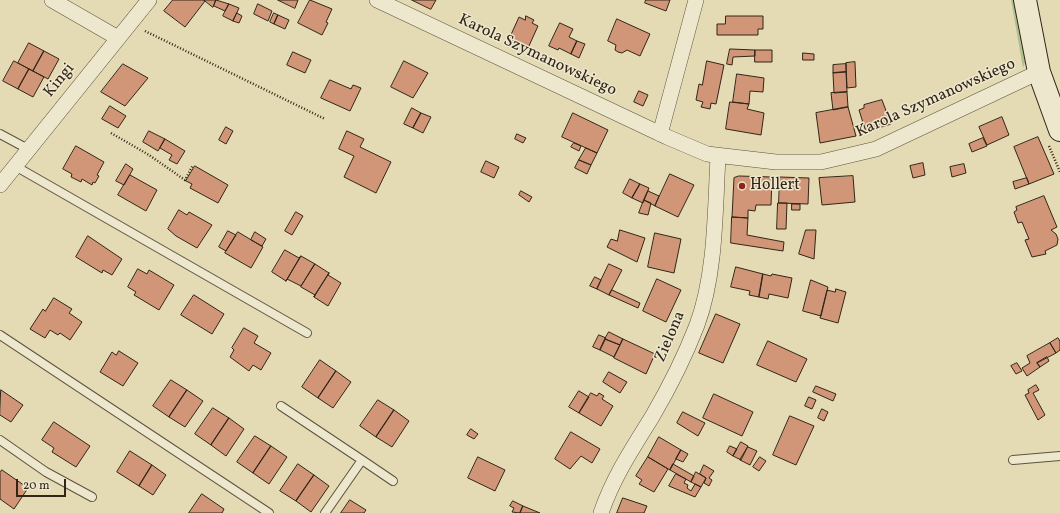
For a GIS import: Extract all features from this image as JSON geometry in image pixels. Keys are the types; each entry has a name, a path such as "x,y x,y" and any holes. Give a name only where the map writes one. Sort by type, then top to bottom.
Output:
{"street":[{"path":"52,0 118,38"},
{"name":"Kingi","path":"0,185 149,0"},
{"name":"Karola Szymanowskiego","path":"377,0 660,134 694,149 718,157 776,162 821,162 848,157 876,149 1039,72"},
{"path":"660,134 696,0"},
{"path":"1025,0 1039,72 1060,130"},
{"name":"Zielona","path":"601,513 614,479 666,392 698,324 704,304 711,255 718,157"}],"lane":[{"path":"0,134 28,149"},
{"path":"15,166 307,334"},
{"path":"0,335 269,513"},
{"path":"281,406 393,482"},
{"path":"0,440 46,472 92,497"},
{"path":"1013,460 1060,456"},
{"path":"325,513 362,460"}],"path":[{"path":"130,23 325,119"},
{"path":"111,133 150,155 185,180 193,165"}],"green space":[{"path":"1011,0 1015,0 1026,60 1023,68"}],"building":[{"path":"173,0 205,1 185,27 164,11"},
{"path":"204,0 216,0 213,7"},
{"path":"216,0 229,4 225,11 214,6"},
{"path":"278,0 298,0 295,8"},
{"path":"310,0 332,9 326,22 328,23 322,35 298,23"},
{"path":"412,0 436,0 431,9"},
{"path":"646,0 670,0 666,11 645,3"},
{"path":"229,4 239,8 233,21 223,16"},
{"path":"258,4 272,11 268,21 254,14"},
{"path":"237,13 242,16 239,23 233,21"},
{"path":"274,13 278,15 274,24 270,22"},
{"path":"278,15 289,20 285,29 274,24"},
{"path":"526,16 534,20 532,23 538,26 528,48 509,39 519,17 525,20"},
{"path":"726,16 763,16 763,29 758,29 758,35 717,35 717,24 725,24"},
{"path":"617,19 650,34 640,56 627,50 622,53 618,52 615,50 616,45 608,41"},
{"path":"560,23 573,29 569,37 577,41 571,54 559,48 558,50 549,46"},
{"path":"577,41 585,44 579,58 571,54"},
{"path":"29,43 44,51 33,71 18,63"},
{"path":"730,49 755,50 755,56 733,57 732,65 727,64"},
{"path":"755,50 772,50 772,62 755,62"},
{"path":"44,51 59,59 48,79 33,71"},
{"path":"293,52 311,60 305,73 287,65"},
{"path":"803,53 814,54 814,60 803,60"},
{"path":"14,61 29,69 18,89 3,81"},
{"path":"404,61 428,73 413,98 391,87"},
{"path":"707,61 724,65 716,104 711,103 710,109 701,107 703,102 696,100 699,84 702,85"},
{"path":"855,62 856,87 847,88 846,63"},
{"path":"123,64 148,78 125,106 101,92"},
{"path":"846,64 846,72 833,73 833,65"},
{"path":"29,69 44,77 33,97 18,89"},
{"path":"846,72 847,92 834,93 833,73"},
{"path":"737,74 764,78 763,92 750,91 749,104 733,102"},
{"path":"330,80 351,89 353,85 361,88 350,111 321,98"},
{"path":"639,91 648,95 643,106 634,102"},
{"path":"847,92 848,107 833,110 831,93"},
{"path":"882,100 891,124 866,132 859,110 864,108 864,105"},
{"path":"730,102 749,104 747,109 764,113 761,135 726,129"},
{"path":"110,106 126,116 118,128 102,119"},
{"path":"848,107 856,136 820,143 816,113"},
{"path":"412,108 421,113 413,128 404,124"},
{"path":"421,113 431,117 423,133 413,128"},
{"path":"573,113 608,130 597,153 562,137"},
{"path":"1002,117 1009,135 987,145 979,127"},
{"path":"226,127 233,131 226,144 219,140"},
{"path":"149,131 165,139 158,151 143,142"},
{"path":"347,131 364,139 360,147 391,162 376,193 344,177 354,156 339,149"},
{"path":"517,134 526,138 523,143 515,139"},
{"path":"1038,137 1054,174 1029,184 1014,147"},
{"path":"983,138 987,146 972,152 969,144"},
{"path":"165,139 185,151 177,164 169,160 172,155 160,148"},
{"path":"574,143 581,146 579,151 571,147"},
{"path":"76,146 104,162 97,175 99,176 92,185 82,179 81,182 71,177 72,174 63,169"},
{"path":"586,148 597,153 591,165 579,160"},
{"path":"579,160 591,165 587,174 575,168"},
{"path":"486,161 499,167 494,178 481,172"},
{"path":"923,163 925,175 913,178 910,166"},
{"path":"126,164 133,169 124,185 116,181"},
{"path":"964,164 966,173 952,177 950,167"},
{"path":"195,166 228,185 218,203 190,188 192,184 186,181"},
{"path":"670,174 694,185 678,217 655,206"},
{"path":"130,175 157,190 146,211 118,195"},
{"path":"739,176 772,177 771,205 756,205 755,211 748,210 748,218 732,217 734,178"},
{"path":"853,176 855,202 822,205 819,178"},
{"path":"780,177 809,178 808,204 779,203"},
{"path":"1027,178 1029,184 1015,189 1013,182"},
{"path":"630,179 640,184 632,198 623,193"},
{"path":"640,184 649,188 643,203 632,198"},
{"path":"521,191 532,197 529,202 519,195"},
{"path":"648,191 659,196 655,206 644,200"},
{"path":"1044,196 1057,227 1051,230 1056,234 1058,239 1057,245 1045,251 1046,254 1032,257 1025,240 1029,239 1022,222 1018,223 1014,212 1017,210 1016,207"},
{"path":"644,200 651,203 648,215 639,213"},
{"path":"778,203 787,203 786,229 777,229"},
{"path":"792,204 800,204 800,210 792,210"},
{"path":"179,210 187,215 189,212 212,225 197,248 176,236 168,229"},
{"path":"296,212 303,216 292,235 285,231"},
{"path":"732,217 748,218 747,235 784,242 783,251 731,243"},
{"path":"620,230 645,238 637,262 607,247 611,239 617,241"},
{"path":"806,230 816,230 814,259 799,254"},
{"path":"228,231 236,235 226,251 219,247"},
{"path":"238,232 263,247 251,268 225,253"},
{"path":"255,232 266,239 262,246 251,240"},
{"path":"655,233 681,239 674,273 648,267"},
{"path":"88,236 122,259 112,275 103,270 102,273 76,257"},
{"path":"285,250 299,258 301,256 286,281 272,272"},
{"path":"301,256 315,264 301,286 287,279"},
{"path":"315,264 329,273 314,297 315,295 301,287"},
{"path":"609,264 622,270 609,295 597,289"},
{"path":"736,267 763,274 759,297 749,295 750,291 731,287"},
{"path":"138,269 147,274 149,270 174,285 159,310 134,295 136,292 128,287"},
{"path":"329,273 328,275 341,283 328,306 314,297"},
{"path":"763,274 771,276 772,274 792,278 788,298 769,294 768,299 759,297"},
{"path":"595,277 601,280 597,289 590,286"},
{"path":"657,279 681,290 666,322 643,311"},
{"path":"811,280 828,287 821,316 803,311"},
{"path":"836,289 846,292 838,323 820,318 827,290 835,292"},
{"path":"612,290 640,303 638,308 609,295"},
{"path":"194,295 224,314 212,334 181,315"},
{"path":"54,298 72,309 69,313 82,322 70,340 60,333 58,335 50,330 45,338 30,329 43,309 45,311"},
{"path":"716,314 740,324 723,363 699,353"},
{"path":"244,328 258,336 254,343 271,353 261,370 253,365 249,371 230,357 234,350 232,348"},
{"path":"609,332 623,339 620,345 605,339"},
{"path":"599,335 606,338 600,350 593,347"},
{"path":"1058,338 1060,341 1060,350 1056,353 1050,343"},
{"path":"605,339 620,345 614,357 600,350"},
{"path":"623,339 655,354 646,374 614,358"},
{"path":"768,341 807,359 796,382 757,365"},
{"path":"1050,343 1056,353 1037,363 1040,367 1027,376 1022,368 1030,363 1027,356"},
{"path":"119,351 138,363 123,386 100,372 112,352 116,355"},
{"path":"1047,357 1049,361 1040,367 1037,363"},
{"path":"320,360 336,371 318,398 302,387"},
{"path":"1017,363 1022,371 1016,374 1011,366"},
{"path":"336,371 351,382 333,408 318,398"},
{"path":"609,372 627,382 620,393 603,382"},
{"path":"171,380 187,390 169,417 153,406"},
{"path":"1036,385 1039,390 1033,393 1045,415 1038,420 1025,395 1029,393 1028,390"},
{"path":"816,386 836,394 833,401 813,392"},
{"path":"1,390 23,405 11,422 0,415"},
{"path":"187,390 203,401 185,427 169,417"},
{"path":"579,391 589,397 579,413 569,407"},
{"path":"591,393 597,396 599,393 604,396 602,399 613,406 601,426 579,413"},
{"path":"714,394 753,412 742,436 703,418"},
{"path":"809,397 816,400 812,409 805,406"},
{"path":"378,400 394,410 376,437 360,426"},
{"path":"213,408 229,418 211,445 195,434"},
{"path":"822,409 828,412 824,421 818,418"},
{"path":"394,410 409,421 392,447 376,437"},
{"path":"683,412 705,423 698,436 677,423"},
{"path":"790,416 814,426 796,465 773,455"},
{"path":"229,418 244,429 226,456 211,445"},
{"path":"54,422 90,446 76,467 52,452 54,448 42,440"},
{"path":"471,429 478,434 474,439 467,435"},
{"path":"571,432 600,449 592,463 581,456 570,469 555,459"},
{"path":"255,436 271,446 253,473 237,462"},
{"path":"659,437 681,450 670,470 648,457"},
{"path":"741,442 748,446 741,460 733,456"},
{"path":"271,446 287,457 269,484 253,473"},
{"path":"730,446 737,449 733,456 727,452"},
{"path":"748,447 757,451 750,465 740,460"},
{"path":"681,450 688,454 683,462 676,459"},
{"path":"130,451 152,465 139,486 117,472"},
{"path":"478,457 505,470 495,491 468,478"},
{"path":"648,457 668,469 654,492 639,484 642,480 636,476"},
{"path":"760,457 766,461 759,471 753,467"},
{"path":"298,464 314,475 296,501 280,491"},
{"path":"673,464 694,476 691,482 670,470"},
{"path":"152,465 166,475 153,495 139,486"},
{"path":"704,465 714,471 709,478 712,480 709,486 704,483 706,478 700,474"},
{"path":"2,470 28,488 14,509 0,499 0,473"},
{"path":"696,472 706,478 701,487 691,482"},
{"path":"676,474 686,479 684,483 688,485 687,488 691,491 695,484 701,487 695,497 669,486"},
{"path":"314,475 329,486 311,512 296,501"},
{"path":"202,494 224,509 222,513 189,513"},
{"path":"623,498 647,506 644,513 617,513"},
{"path":"350,500 366,510 364,513 341,513"},
{"path":"513,501 523,506 520,513 512,512 514,508 510,506"},
{"path":"523,506 540,513 520,513"}],"place":[{"name":"Hollert","path":"742,186"}]}
